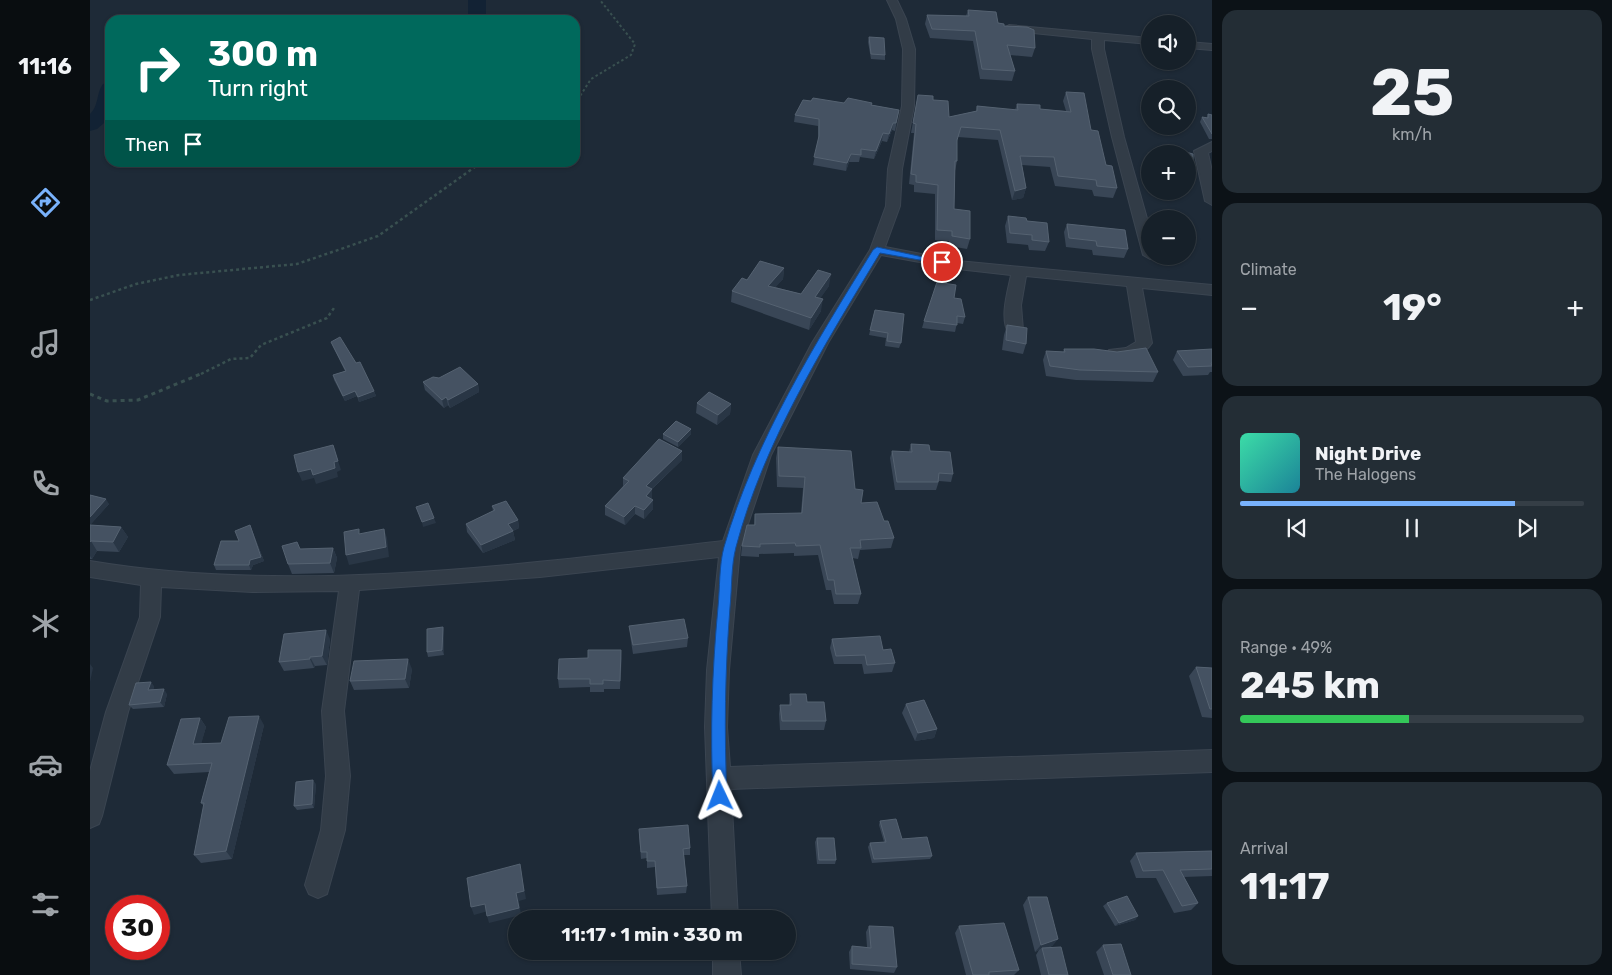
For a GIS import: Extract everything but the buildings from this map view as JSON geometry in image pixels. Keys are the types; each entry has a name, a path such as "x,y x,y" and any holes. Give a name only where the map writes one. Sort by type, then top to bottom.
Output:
{"street":[{"path":"725,910 716,727 718,670 730,548 762,455 820,343 877,250 893,206 895,169 908,106 909,49 901,18 892,0"},
{"path":"1004,27 1141,41"},
{"path":"1098,37 1098,49 1118,137 1141,223"},
{"path":"1196,46 1212,47"},
{"path":"1212,146 1201,151 1212,201"},
{"path":"877,250 958,265 1157,283 1212,290"},
{"path":"1152,265 1157,283"},
{"path":"1015,330 1013,305 1019,270"},
{"path":"1098,354 1124,354 1139,349 1144,343 1134,291 1135,281"},
{"path":"90,569 151,579 278,585 426,579 593,565 730,548"},
{"path":"90,816 117,712 150,617 151,579"},
{"path":"318,885 333,830 338,776 333,711 350,582"},
{"path":"719,778 1212,761"},
{"path":"726,960 727,975"}],"path":[{"path":"580,96 591,79 631,55 635,44 600,0"},
{"path":"90,300 136,284 179,275 297,264 341,249 378,236 475,167"},
{"path":"90,394 107,401 138,400 192,379 231,359 250,358 261,345 327,318 334,308"}],"waterway":[{"path":"477,0 477,15"},
{"path":"90,125 105,111"}],"route":[{"path":"720,796 716,727 718,670 730,548 762,455 789,407 820,343 877,250 942,262"}]}
